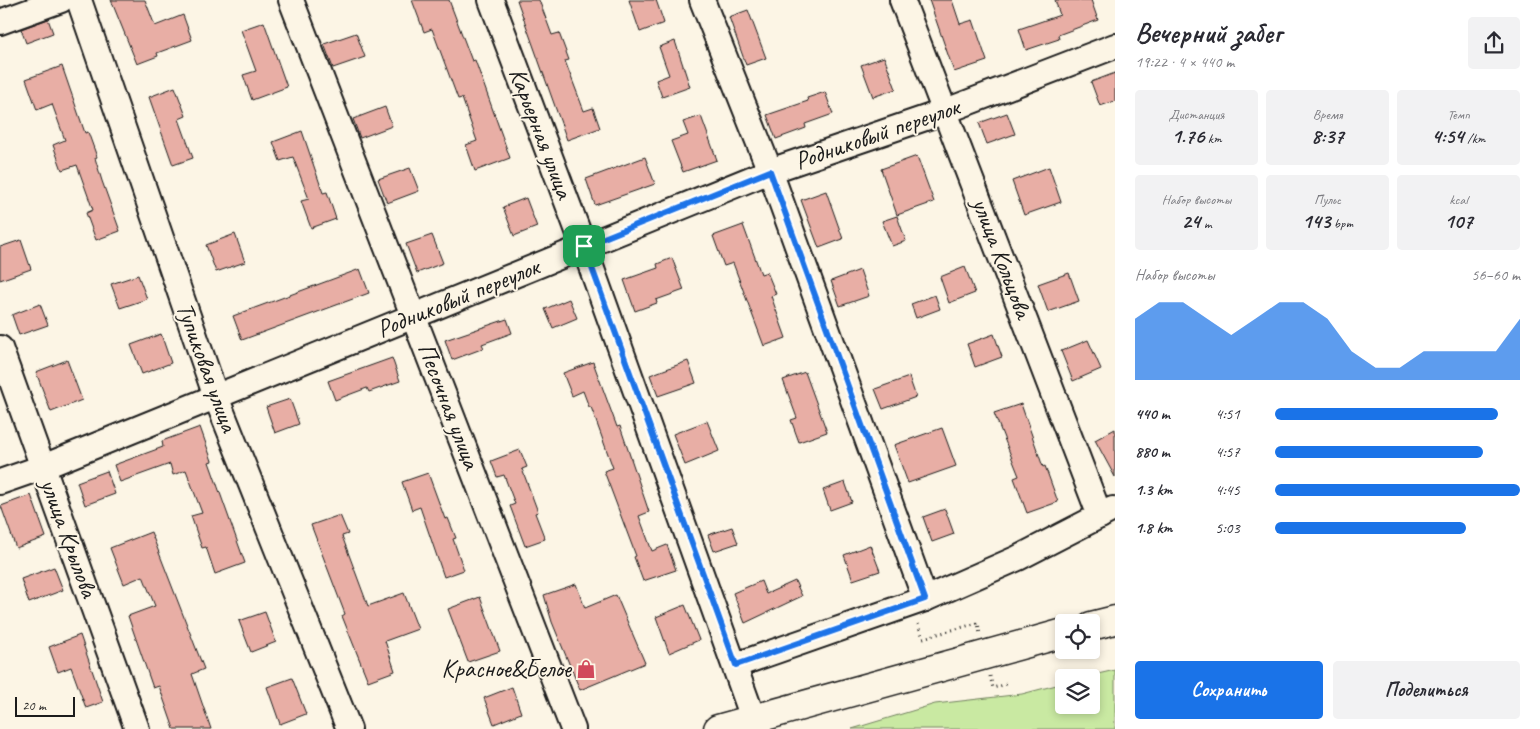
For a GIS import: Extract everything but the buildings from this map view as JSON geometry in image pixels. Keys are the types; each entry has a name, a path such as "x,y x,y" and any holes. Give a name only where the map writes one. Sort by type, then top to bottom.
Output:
{"main road":[{"path":"1100,624 1115,620"},
{"path":"718,729 1055,635"}],"street":[{"path":"0,22 61,0"},
{"name":"Тупиковая улица","path":"80,0 216,396 349,729"},
{"name":"Песочная улица","path":"291,0 574,729"},
{"name":"Карьерная улица","path":"492,0 584,246 736,665 753,718"},
{"path":"702,0 770,171 925,599"},
{"name":"улица Кольцова","path":"902,0 1108,512"},
{"name":"Родниковый переулок","path":"0,482 43,467 770,171 946,111 1115,46"},
{"name":"улица Крылова","path":"0,348 137,729"},
{"path":"736,665 925,599 1018,558 1108,512"}],"green space":[{"path":"1115,670 1115,729 852,729 935,704 1022,694 1055,685 1055,714 1100,714 1100,674"}],"place":[{"name":"Красное&Белое","path":"586,669"}],"route":[{"path":"770,171 925,599 870,620 736,665 584,246 770,171"}]}
